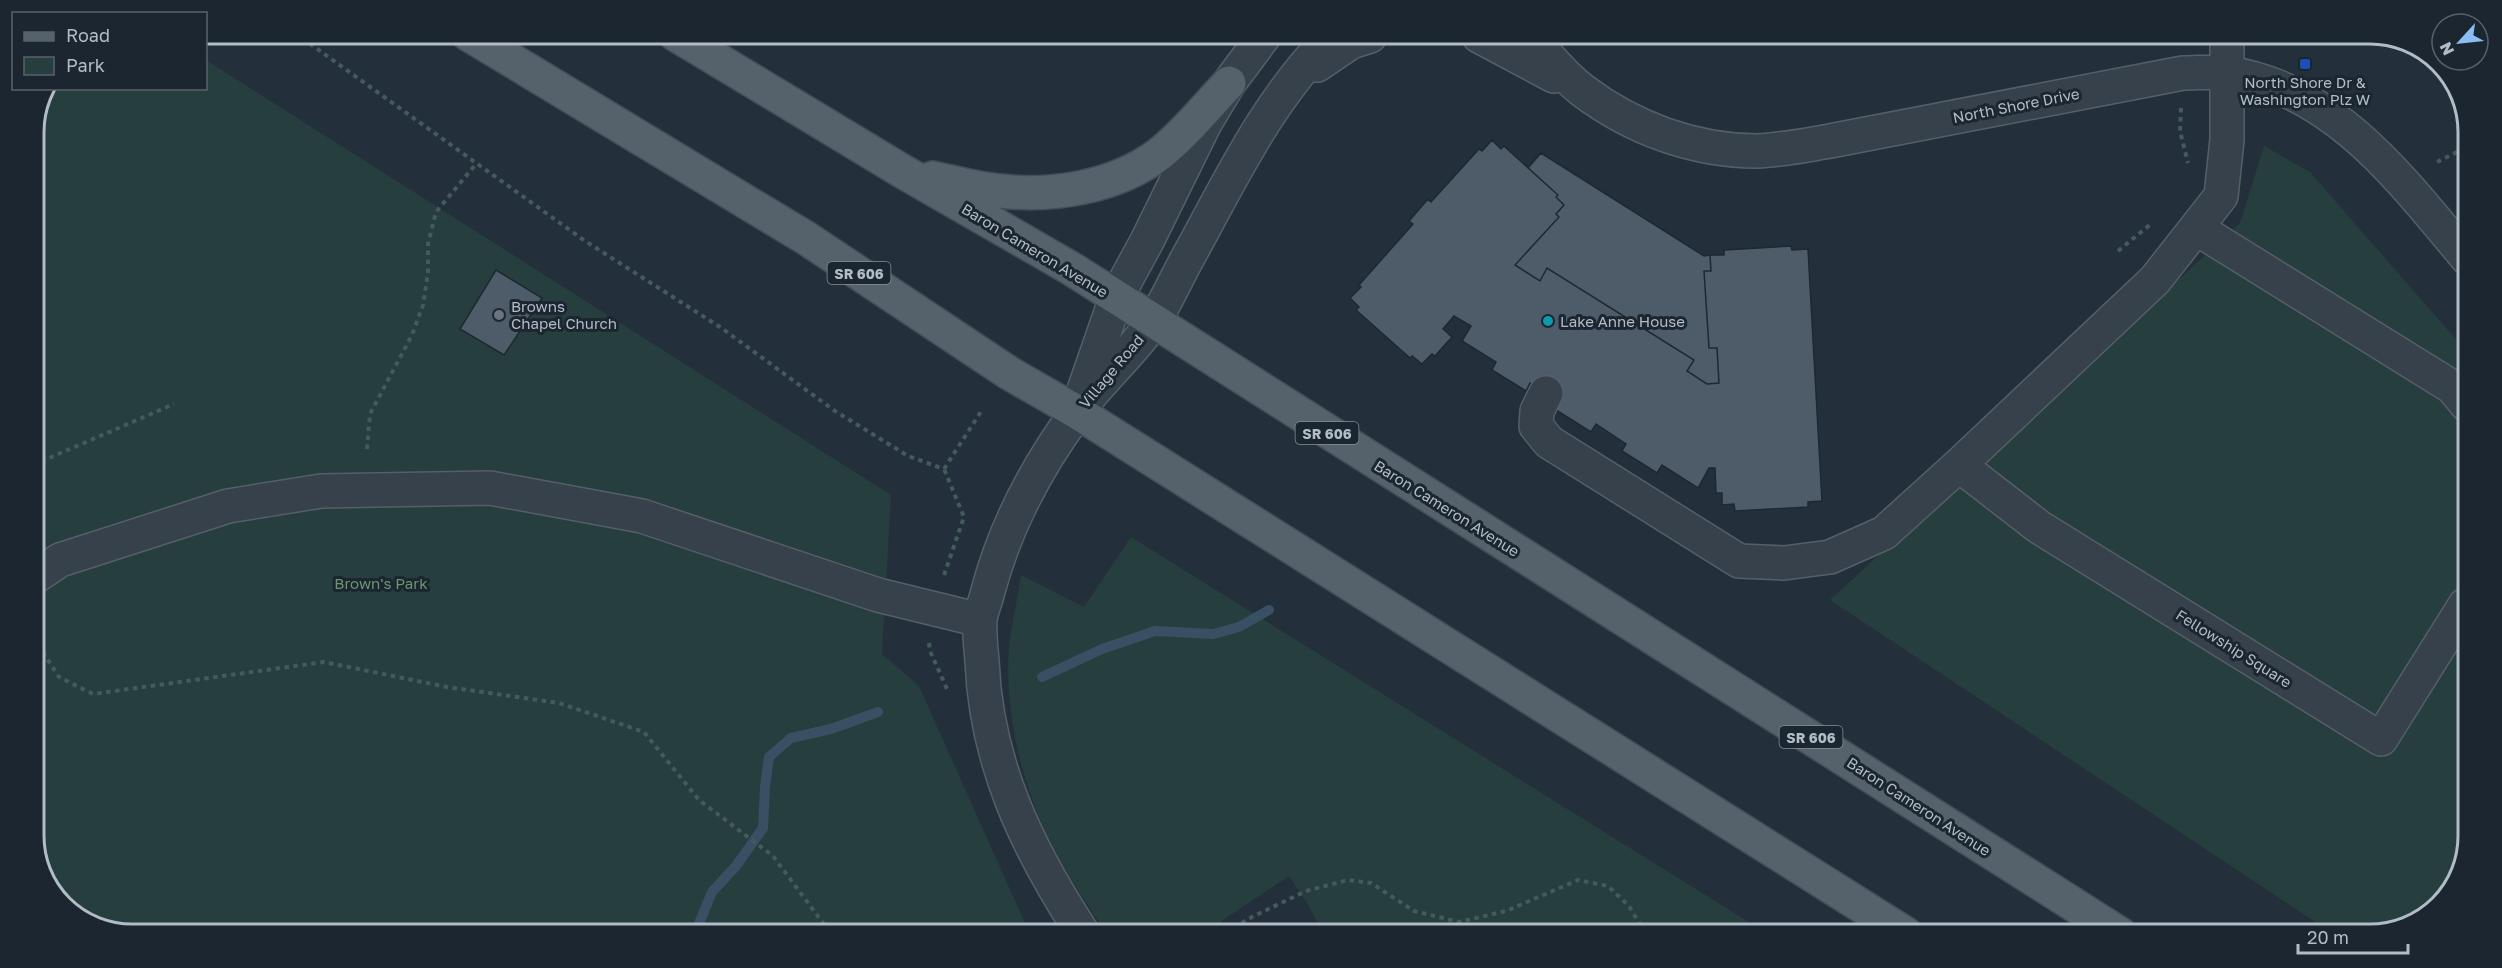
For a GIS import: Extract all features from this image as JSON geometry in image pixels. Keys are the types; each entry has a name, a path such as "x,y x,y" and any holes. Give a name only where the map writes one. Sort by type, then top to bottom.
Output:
{"main road":[{"name":"SR 606","path":"485,44 806,238 1009,373 1077,412 1890,924"},
{"name":"Baron Cameron Avenue","path":"692,44 902,171 1072,269 2104,924"},
{"path":"902,171 1003,192 1060,190 1100,183 1134,170 1156,156 1171,144 1229,83"}],"street":[{"name":"Village Road","path":"1077,412 1116,298 1152,232 1204,123 1229,83 1258,44"},
{"name":"Village Road","path":"1077,412 1153,322 1240,163 1281,95 1311,56 1324,44"},
{"path":"1281,95 1325,58 1348,44"},
{"path":"1494,44 1581,89"},
{"name":"North Shore Drive","path":"1539,44 1581,89 1642,125 1675,139 1709,147 1758,151 1830,141 2182,73 2227,73 2248,78 2297,96 2322,110 2354,133 2378,154 2458,247"},
{"path":"1546,393 1537,411 1536,426 1549,442 1739,561 1784,563 1830,557 1884,533 2155,280 2221,195 2227,140 2227,44"},
{"path":"2196,228 2452,387 2458,394"},
{"path":"1077,412 1042,468 1009,531 991,580 980,620 983,680 989,725 1001,773 1039,864 1077,924"},
{"name":"Fellowship Square","path":"1959,465 2039,527 2381,739 2458,616"},
{"path":"44,571 60,561 228,506 321,491 490,488 642,516 878,595 980,620"}],"path":[{"path":"310,44 585,241 720,327 835,411 908,456 944,469 982,410"},
{"path":"2182,73 2180,131 2191,170"},
{"path":"2437,162 2458,152"},
{"path":"367,449 370,414 412,335 423,305 428,273 428,244 436,212 476,164"},
{"path":"2118,251 2160,217"},
{"path":"44,460 174,404"},
{"path":"44,654 59,678 93,694 324,662 447,687 559,703 644,732 699,800 773,856 824,924"},
{"path":"1240,924 1306,891 1348,880 1371,883 1414,911 1459,922 1506,911 1578,880 1608,886 1629,906 1640,924"}],"green space":[{"name":"Brown's Park","path":"207,61 891,495 882,654 919,686 1025,924 120,924 103,920 83,910 74,903 55,880 48,865 44,842 44,132 45,114 54,90 207,90"},
{"path":"2264,146 2310,172 2458,342 2457,854 2447,880 2433,899 2399,920 2382,924 2318,924 1830,600 2240,223"},
{"path":"1131,537 1752,924 1318,924 1289,876 1217,924 1100,924 1069,876 1039,817 1018,752 1008,683 1010,638 1021,575 1084,607"}],"building":[{"name":"Lake Anne House","path":"1492,140 1501,149 1504,146 1558,195 1556,197 1564,205 1556,214 1559,217 1515,265 1540,281 1547,268 1694,360 1687,371 1707,384 1719,383 1717,348 1709,348 1704,271 1711,271 1710,255 1724,255 1724,250 1791,246 1792,250 1808,249 1822,501 1808,502 1808,507 1735,511 1734,504 1722,505 1722,493 1716,493 1715,468 1709,468 1698,488 1662,465 1657,473 1622,451 1626,444 1596,424 1591,432 1556,410 1560,402 1530,383 1526,391 1492,370 1496,362 1462,341 1471,326 1454,316 1443,329 1452,337 1435,356 1432,354 1422,364 1412,356 1410,358 1356,310 1359,307 1350,298 1413,224 1409,221 1428,199 1431,202 1479,149 1482,151"},
{"path":"1541,153 1704,256 1710,255 1711,271 1704,271 1709,348 1717,348 1719,383 1707,384 1687,371 1694,360 1547,268 1540,281 1515,265 1559,217 1556,214 1564,205 1556,197 1558,195 1528,168"},
{"path":"496,270 542,298 504,355 460,329"}],"waterway":[{"path":"1042,677 1102,649 1155,631 1213,634 1239,627 1269,610"},
{"path":"699,924 712,892 736,866 763,828 769,757 791,738 831,729 878,712"}],"place":[{"name":"North Shore Dr & Washington Plz W","path":"2305,64"},
{"name":"Browns Chapel Church","path":"499,315"},
{"name":"Lake Anne House","path":"1548,321"}]}
